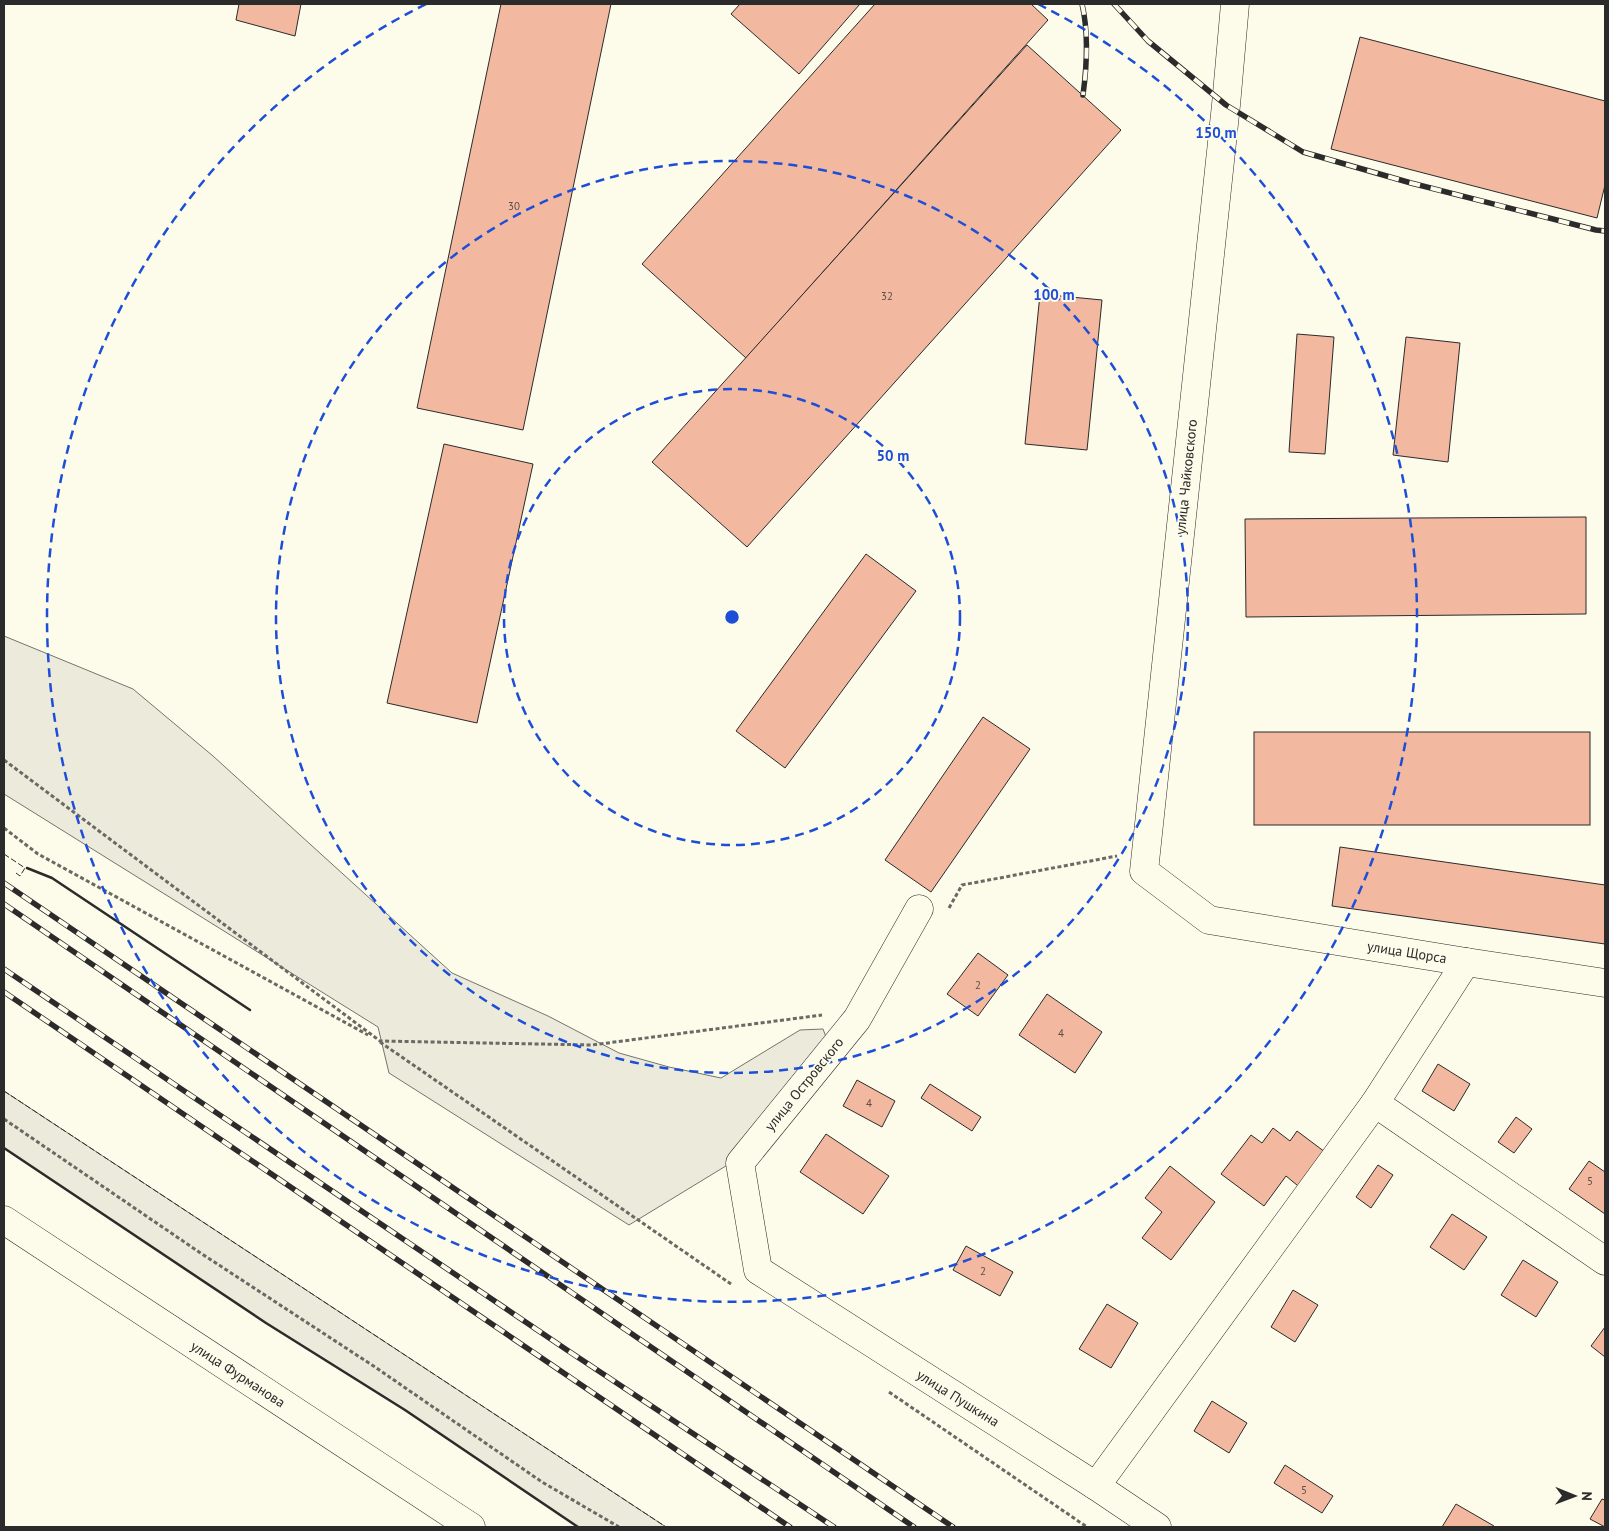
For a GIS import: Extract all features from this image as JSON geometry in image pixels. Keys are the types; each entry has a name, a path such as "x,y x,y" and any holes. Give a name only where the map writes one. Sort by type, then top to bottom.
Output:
{"street":[{"name":"улица Чайковского","path":"1208,920 1144,871 1235,4"},
{"name":"улица Островского","path":"758,1270 740,1163 857,1019 919,909"},
{"name":"улица Щорса","path":"1208,920 1605,983"},
{"path":"1096,1486 1374,1103 1466,962"},
{"path":"1374,1103 1605,1261"},
{"name":"улица Фурманова","path":"4,1220 471,1527"},
{"name":"улица Пушкина","path":"758,1270 1157,1527"}],"path":[{"path":"4,760 380,1041 736,1287"},
{"path":"4,828 38,854 380,1041 592,1045 824,1014 857,1019"},
{"path":"948,911 962,885 1147,851"},
{"path":"4,1119 199,1252 375,1367 542,1482 619,1527"},
{"path":"883,1387 1087,1527"}],"shaded area":[{"path":"4,636 133,689 213,756 452,973 548,1016 619,1053 669,1067 721,1078 800,1030 823,1029 829,1045 734,1161 629,1225 389,1073 378,1027 4,794"},
{"path":"4,1091 666,1527 578,1527 405,1410 266,1323 4,1148"}],"building":[{"path":"239,4 301,4 295,36 236,20"},
{"path":"501,4 611,4 523,430 417,408"},
{"path":"740,4 860,4 799,74 731,14"},
{"path":"875,4 1031,4 1048,20 746,358 642,264"},
{"path":"1360,37 1605,101 1605,185 1597,218 1331,149"},
{"path":"1027,45 1121,130 747,547 652,462"},
{"path":"1040,294 1102,300 1087,450 1025,444"},
{"path":"1297,334 1334,337 1325,454 1289,452"},
{"path":"1406,337 1460,343 1448,462 1393,455"},
{"path":"444,444 533,464 477,723 387,703"},
{"path":"1586,517 1586,614 1246,617 1245,519"},
{"path":"866,554 916,591 785,768 736,731"},
{"path":"983,717 1030,749 931,892 885,860"},
{"path":"1254,732 1590,732 1590,825 1254,825"},
{"path":"1340,847 1605,885 1605,944 1332,906"},
{"path":"978,953 1008,975 978,1016 947,994"},
{"path":"1047,994 1102,1032 1075,1073 1019,1035"},
{"path":"1438,1064 1470,1084 1454,1111 1422,1091"},
{"path":"857,1080 895,1101 882,1127 843,1106"},
{"path":"930,1084 981,1117 972,1131 921,1098"},
{"path":"1516,1117 1532,1129 1514,1153 1498,1142"},
{"path":"1273,1128 1290,1141 1297,1131 1329,1155 1303,1190 1286,1176 1264,1206 1221,1174 1251,1135 1262,1143"},
{"path":"826,1134 889,1176 863,1214 800,1172"},
{"path":"1589,1161 1605,1172 1605,1214 1569,1189"},
{"path":"1378,1165 1393,1175 1371,1208 1356,1197"},
{"path":"1170,1166 1215,1202 1171,1260 1142,1238 1162,1212 1145,1198"},
{"path":"1452,1214 1487,1237 1464,1270 1430,1247"},
{"path":"966,1246 1013,1272 1000,1296 953,1270"},
{"path":"1523,1260 1558,1282 1536,1317 1501,1295"},
{"path":"1293,1290 1318,1305 1295,1342 1271,1327"},
{"path":"1107,1304 1138,1323 1111,1368 1079,1349"},
{"path":"1605,1327 1605,1357 1591,1346"},
{"path":"1212,1401 1247,1423 1229,1453 1194,1431"},
{"path":"1285,1465 1333,1496 1322,1513 1274,1483"},
{"path":"1602,1499 1605,1500 1605,1527 1590,1519"},
{"path":"1456,1504 1494,1526 1442,1527"}],"railway":[{"path":"1082,4 1087,50 1083,95"},
{"path":"1114,4 1148,41 1226,105 1303,152 1411,183 1605,231"},
{"path":"4,883 953,1527"},
{"path":"4,904 914,1527"},
{"path":"4,969 567,1350 834,1527"},
{"path":"4,992 790,1527"}],"fence":[{"path":"4,854 25,868 20,876 16,873"},
{"path":"4,1091 666,1527"}],"wall":[{"path":"27,868 52,878 250,1010"},
{"path":"4,1148 266,1323 405,1410 578,1527"}]}
